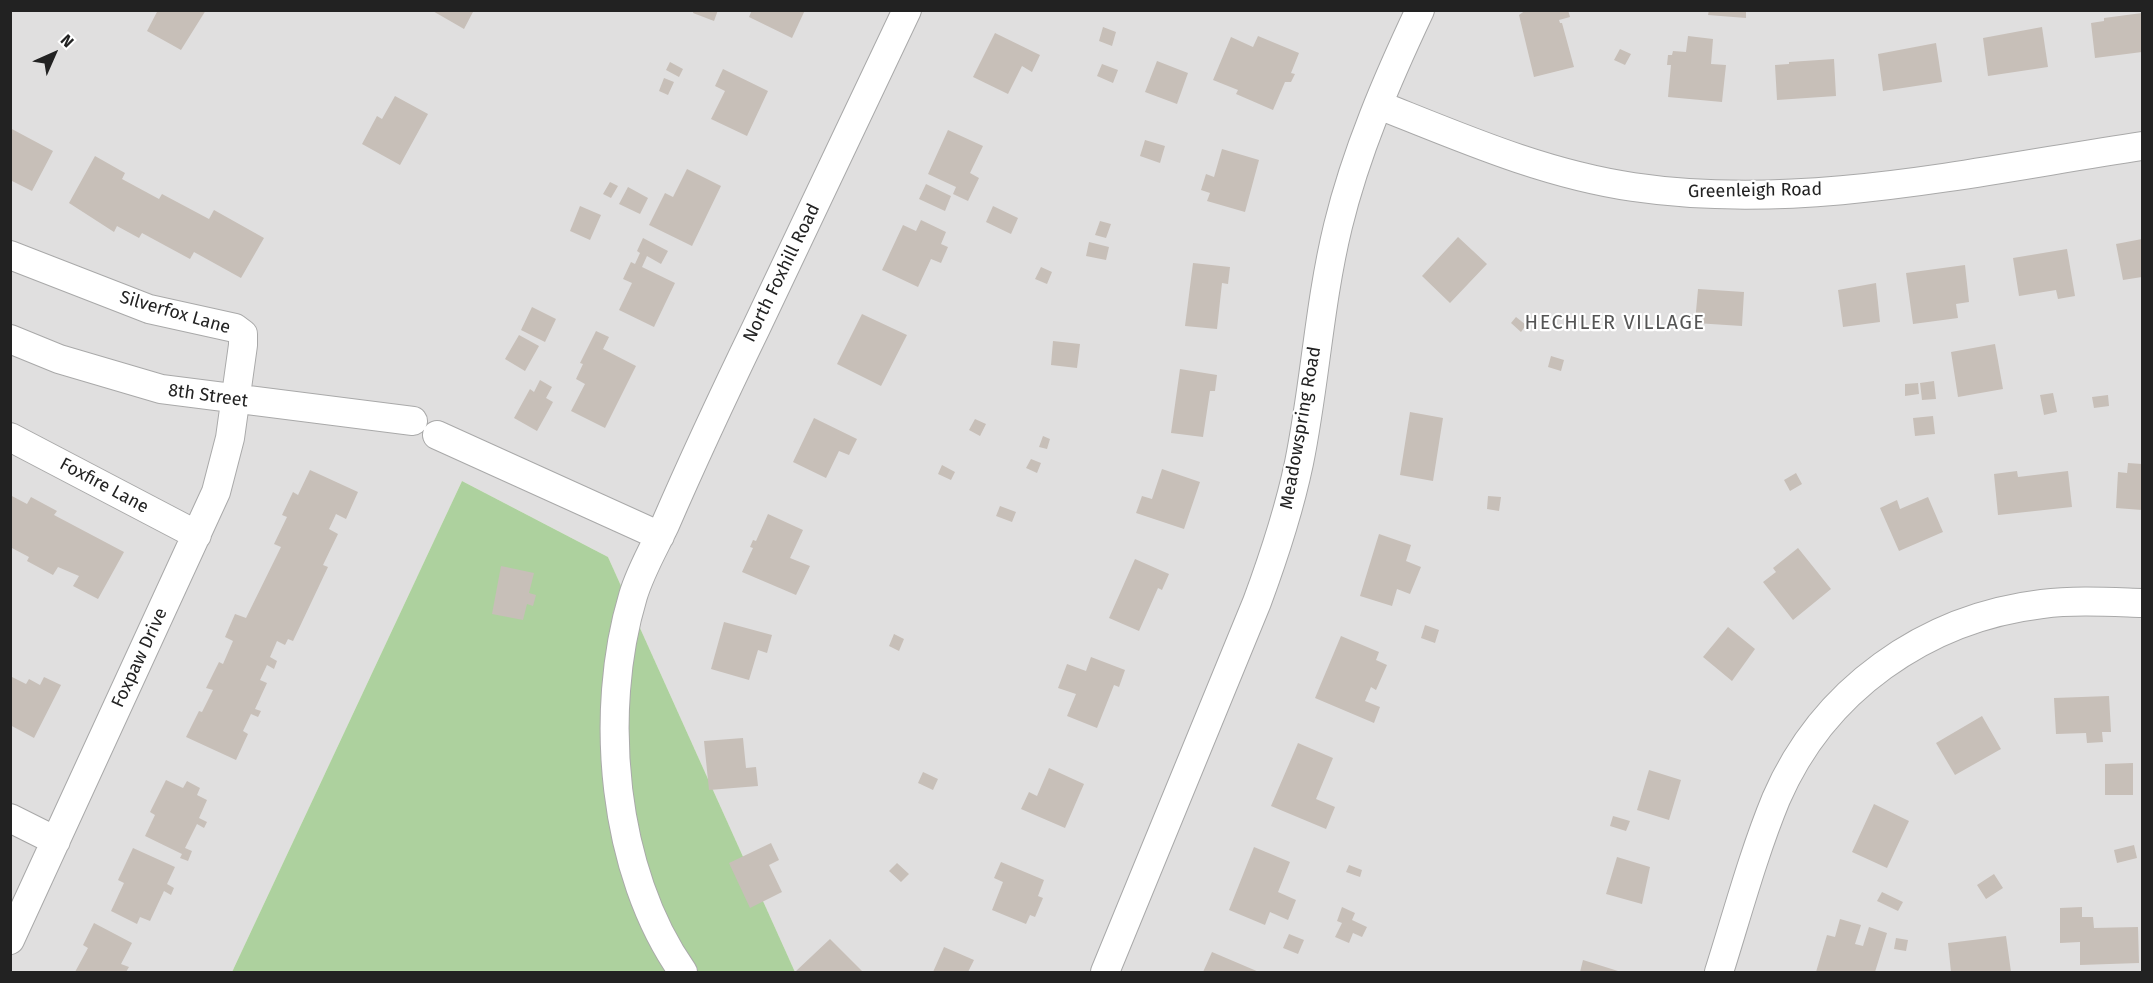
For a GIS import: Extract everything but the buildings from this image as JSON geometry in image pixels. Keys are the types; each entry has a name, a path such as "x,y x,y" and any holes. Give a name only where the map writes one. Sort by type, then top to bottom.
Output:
{"street":[{"name":"North Foxhill Road","path":"683,972 649,911 630,853 617,791 616,700 621,652 633,595 695,455 906,10"},
{"name":"Meadowspring Road","path":"1105,972 1249,624 1276,550 1299,461 1314,373 1317,334 1338,227 1357,159 1420,10"},
{"name":"Greenleigh Road","path":"1379,105 1540,167 1633,187 1704,194 1819,191 1916,180 2142,146"},
{"name":"Silverfox Lane","path":"10,255 149,309 235,328 243,334 239,366"},
{"name":"8th Street","path":"10,339 113,377 161,389 234,400 323,408 425,428 660,536"},
{"name":"Foxpaw Drive","path":"10,940 216,492 230,438 239,366"},
{"name":"Foxfire Lane","path":"10,437 197,534"},
{"path":"1719,972 1776,799 1798,758 1829,712 1878,666 1901,652 1973,618 2043,604 2142,603"},
{"path":"10,818 56,841"}],"shaded area":[{"path":"10,11 2142,11 2142,972 795,972 608,557 462,481 232,972 11,972"}],"green space":[{"path":"462,481 608,557 795,972 232,972"}],"district":[{"name":"HECHLER VILLAGE","path":"1615,323"}]}
